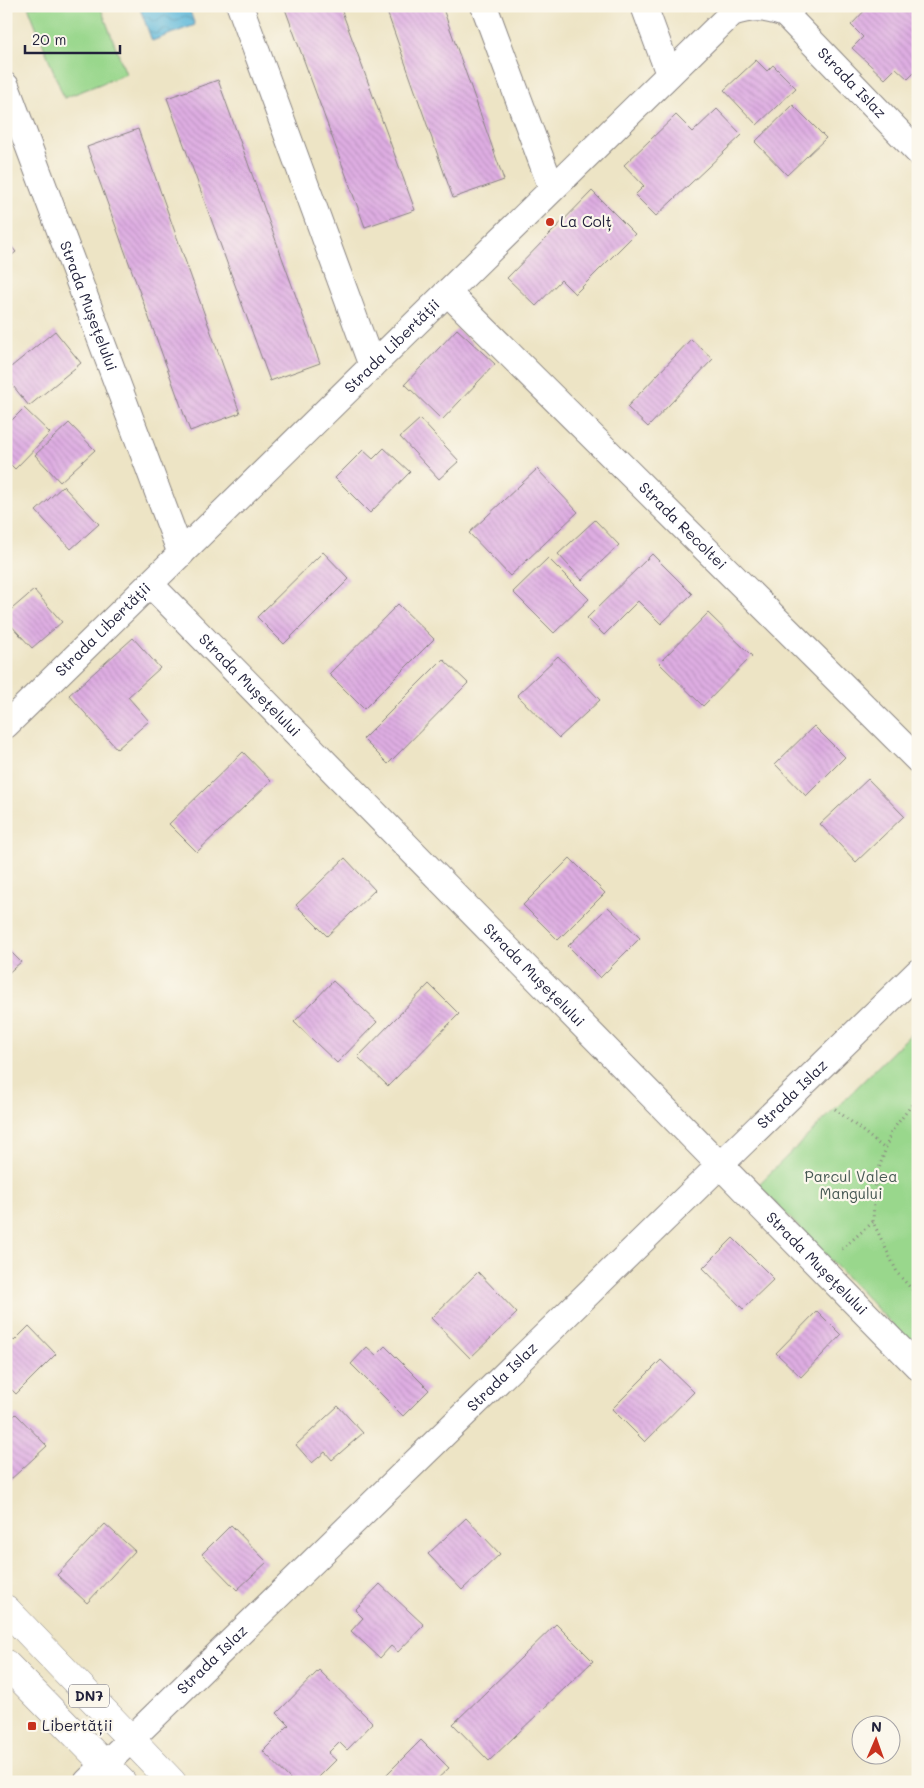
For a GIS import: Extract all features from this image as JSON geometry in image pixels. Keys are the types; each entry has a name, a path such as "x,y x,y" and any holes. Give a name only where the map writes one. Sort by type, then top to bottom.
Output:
{"main road":[{"name":"DN7","path":"6,1609 172,1782"},
{"name":"DN7","path":"6,1664 105,1776"}],"street":[{"path":"240,6 372,366"},
{"path":"484,6 552,189"},
{"path":"644,6 669,74"},
{"name":"Strada Libertății","path":"6,725 732,13 746,8 789,10"},
{"name":"Strada Islaz","path":"789,10 918,152"},
{"name":"Strada Mușețelului","path":"6,86 181,554"},
{"name":"Strada Recoltei","path":"448,292 918,760"},
{"name":"Strada Mușețelului","path":"150,584 918,1367"},
{"name":"Strada Islaz","path":"105,1776 131,1739 918,972"}],"path":[{"path":"918,1097 891,1132 875,1181 873,1222 898,1274 918,1296"},
{"path":"835,1109 885,1150"},
{"path":"836,1253 873,1222"}],"green space":[{"path":"28,6 100,6 126,74 64,98"},
{"name":"Parcul Valea Mangului","path":"918,1027 918,1351 758,1185"}],"water":[{"path":"139,6 188,6 195,25 152,41"}],"building":[{"path":"284,6 340,6 415,210 365,227"},
{"path":"385,6 442,6 504,180 453,198"},
{"path":"869,6 911,6 918,13 918,69 908,79 896,68 885,79 852,48 863,37 851,25"},
{"path":"756,60 767,71 773,65 796,88 757,125 724,90"},
{"path":"218,80 320,363 270,381 167,98"},
{"path":"793,105 826,138 787,175 755,142"},
{"path":"717,109 742,135 656,216 635,195 644,186 624,165 676,115 693,132"},
{"path":"138,129 240,413 190,431 87,147"},
{"path":"592,191 635,234 575,294 561,280 536,306 507,278"},
{"path":"6,240 16,252 6,260"},
{"path":"457,329 495,364 442,420 405,384"},
{"path":"55,331 81,363 29,406 6,377 6,371"},
{"path":"691,339 713,359 648,427 627,407"},
{"path":"24,408 50,433 15,469 6,460 6,426"},
{"path":"420,419 459,461 439,479 400,437"},
{"path":"69,423 95,450 60,482 35,455"},
{"path":"384,448 410,472 370,513 335,478 363,450 373,459"},
{"path":"537,469 578,512 510,576 469,533"},
{"path":"63,486 99,524 71,549 36,511"},
{"path":"595,520 619,545 582,580 558,554"},
{"path":"323,552 349,579 284,644 257,617"},
{"path":"652,554 692,594 661,624 638,601 604,635 587,618"},
{"path":"548,558 589,599 554,633 513,592"},
{"path":"34,590 62,622 32,648 6,620 6,614"},
{"path":"398,604 434,639 364,709 329,674"},
{"path":"708,613 752,656 703,706 659,663"},
{"path":"133,638 160,668 128,697 149,721 117,749 69,695"},
{"path":"558,656 600,700 559,738 517,695"},
{"path":"443,659 468,683 388,764 363,739"},
{"path":"814,726 845,757 806,796 775,764"},
{"path":"243,752 271,781 197,852 169,824"},
{"path":"868,779 904,816 856,862 820,824"},
{"path":"345,858 375,890 327,936 296,905"},
{"path":"570,858 605,893 558,940 523,905"},
{"path":"608,907 640,938 600,978 568,946"},
{"path":"6,947 21,962 6,975"},
{"path":"333,981 377,1022 337,1063 294,1022"},
{"path":"429,984 459,1014 388,1086 358,1057"},
{"path":"733,1238 774,1279 743,1309 703,1268"},
{"path":"478,1272 517,1313 470,1358 431,1318"},
{"path":"817,1311 841,1335 801,1377 776,1353"},
{"path":"29,1326 56,1354 16,1394 10,1388 6,1392 6,1333 14,1341"},
{"path":"385,1346 429,1390 403,1416 351,1364 367,1347 376,1355"},
{"path":"661,1360 694,1392 645,1442 612,1409"},
{"path":"338,1406 363,1433 332,1460 325,1452 312,1463 296,1445"},
{"path":"16,1414 47,1446 9,1481 6,1478 6,1423"},
{"path":"466,1518 500,1554 462,1590 428,1554"},
{"path":"105,1524 135,1551 87,1603 57,1575"},
{"path":"231,1525 267,1562 237,1590 202,1554"},
{"path":"380,1584 424,1625 398,1652 391,1646 380,1658 351,1631 363,1618 355,1610"},
{"path":"556,1624 593,1661 489,1761 453,1724"},
{"path":"319,1670 373,1723 347,1750 339,1742 328,1753 336,1760 314,1782 293,1782 263,1751 289,1725 277,1713"},
{"path":"421,1740 449,1768 434,1782 379,1782"}],"place":[{"name":"La Colț","path":"550,222"},
{"name":"Libertății","path":"32,1726"}]}
